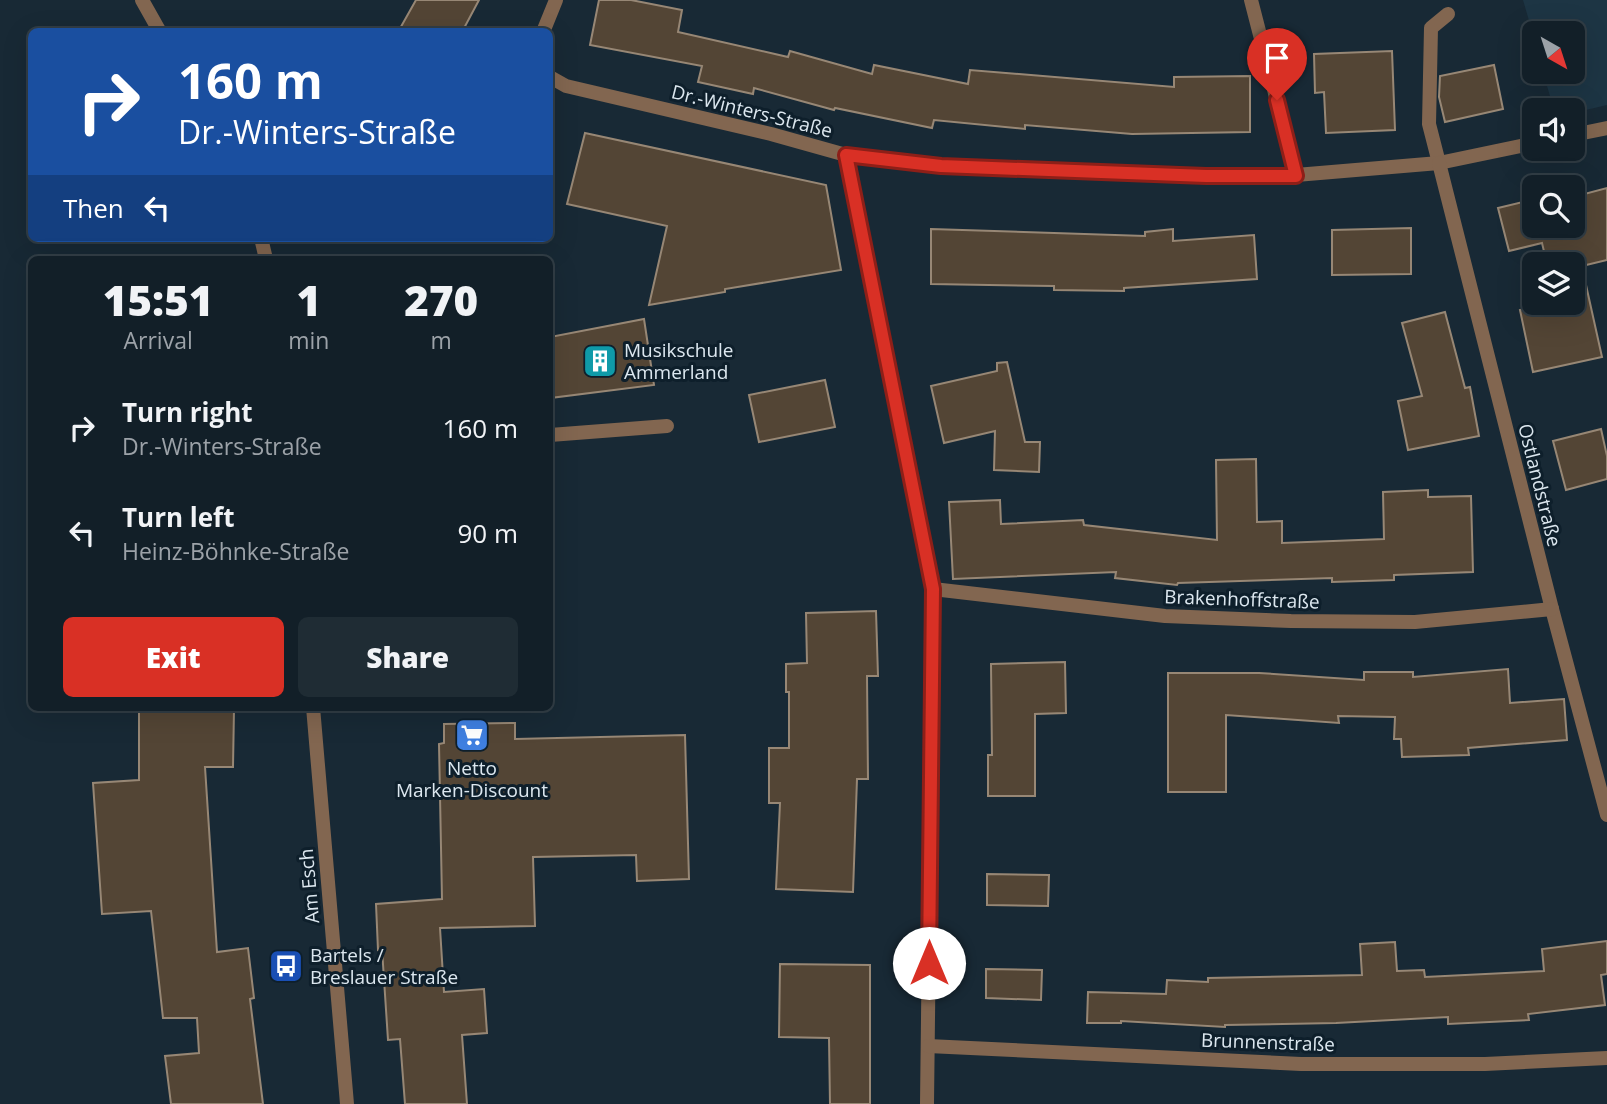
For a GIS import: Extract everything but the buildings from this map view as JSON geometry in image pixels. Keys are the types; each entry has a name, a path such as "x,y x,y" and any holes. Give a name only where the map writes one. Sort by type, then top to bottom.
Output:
{"street":[{"path":"142,0 158,28"},
{"path":"545,28 556,0"},
{"path":"1251,0 1296,176"},
{"name":"Ostlandstraße","path":"1448,14 1431,28 1429,124 1607,815"},
{"name":"Dr.-Winters-Straße","path":"553,79 566,86 772,134 846,155 941,166 1206,176 1296,176 1439,163 1522,146"},
{"path":"1585,133 1607,128"},
{"path":"846,155 933,589 927,1104"},
{"path":"553,435 667,426"},
{"name":"Brakenhoffstraße","path":"933,589 1165,616 1291,621 1415,622 1552,609"},
{"name":"Am Esch","path":"313,711 347,1104"},
{"name":"Brunnenstraße","path":"928,1046 1301,1064 1485,1064 1607,1058"}],"shaded area":[{"path":"1523,0 1607,0 1607,105 1585,110 1585,98 1551,98 1546,84 1586,84 1586,21 1529,21"}],"place":[{"name":"Musikschule Ammerland","path":"600,361"},
{"name":"Netto Marken-Discount","path":"472,735"},
{"name":"Bartels / Breslauer Straße","path":"286,966"}],"route":[{"path":"929,963 933,589 846,155 941,166 1206,176 1296,176 1277,100"}]}
